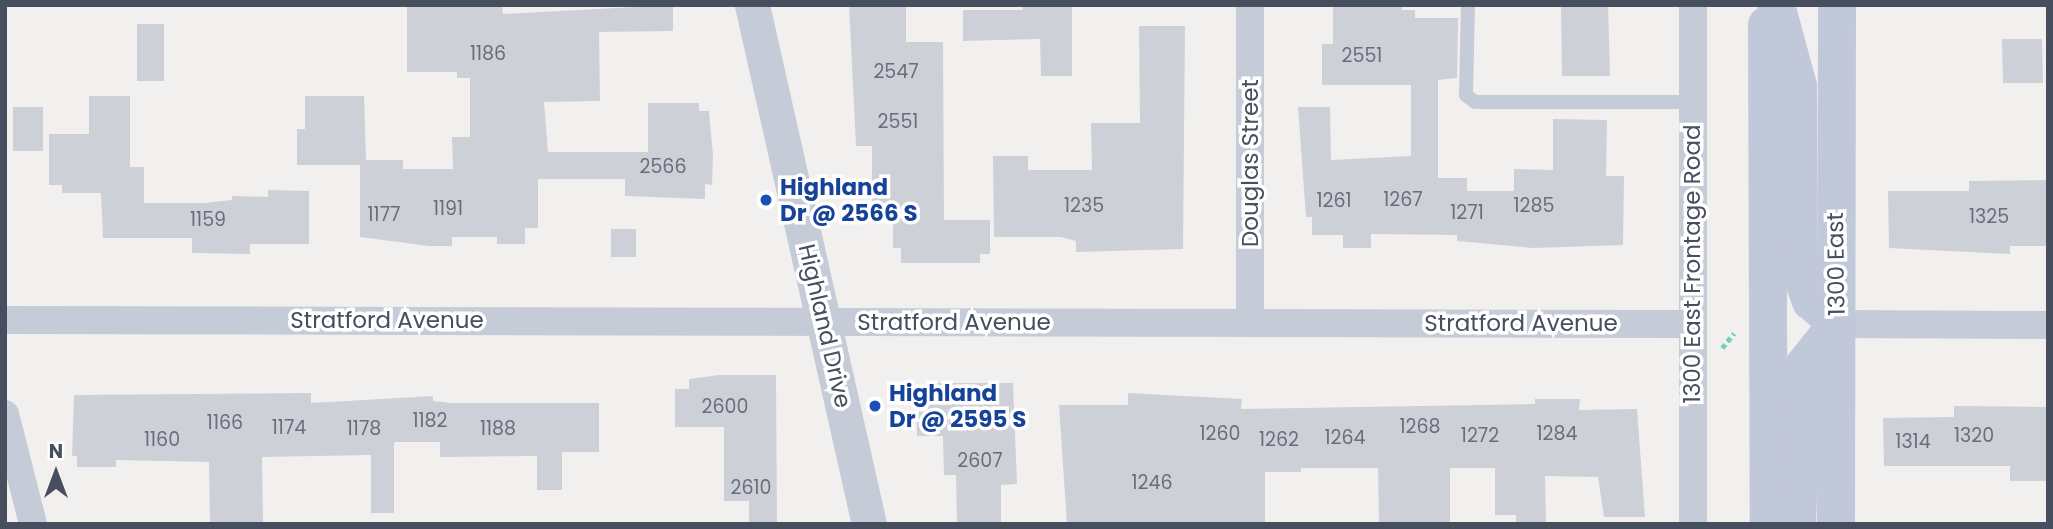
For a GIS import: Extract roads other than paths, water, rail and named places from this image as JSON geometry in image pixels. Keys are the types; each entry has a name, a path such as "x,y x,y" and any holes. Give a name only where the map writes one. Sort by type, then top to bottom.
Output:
{"main road":[{"path":"1767,5 1769,524"},
{"path":"1776,5 1798,86 1799,267 1811,301 1837,324 1802,368 1797,524"},
{"name":"1300 East","path":"1836,524 1837,5"}],"street":[{"name":"Highland Drive","path":"752,5 869,524"},
{"name":"Douglas Street","path":"1250,5 1250,321"},
{"name":"1300 East Frontage Road","path":"1693,5 1693,524"},
{"name":"Stratford Avenue","path":"5,320 1692,324"},
{"path":"1837,324 2048,325"},
{"path":"5,414 33,524"}],"lane":[{"path":"1468,5 1466,95 1475,102 1692,102"}],"place":[{"name":"Highland Dr @ 2566 S","path":"766,200"},
{"name":"Highland Dr @ 2595 S","path":"875,406"}]}
